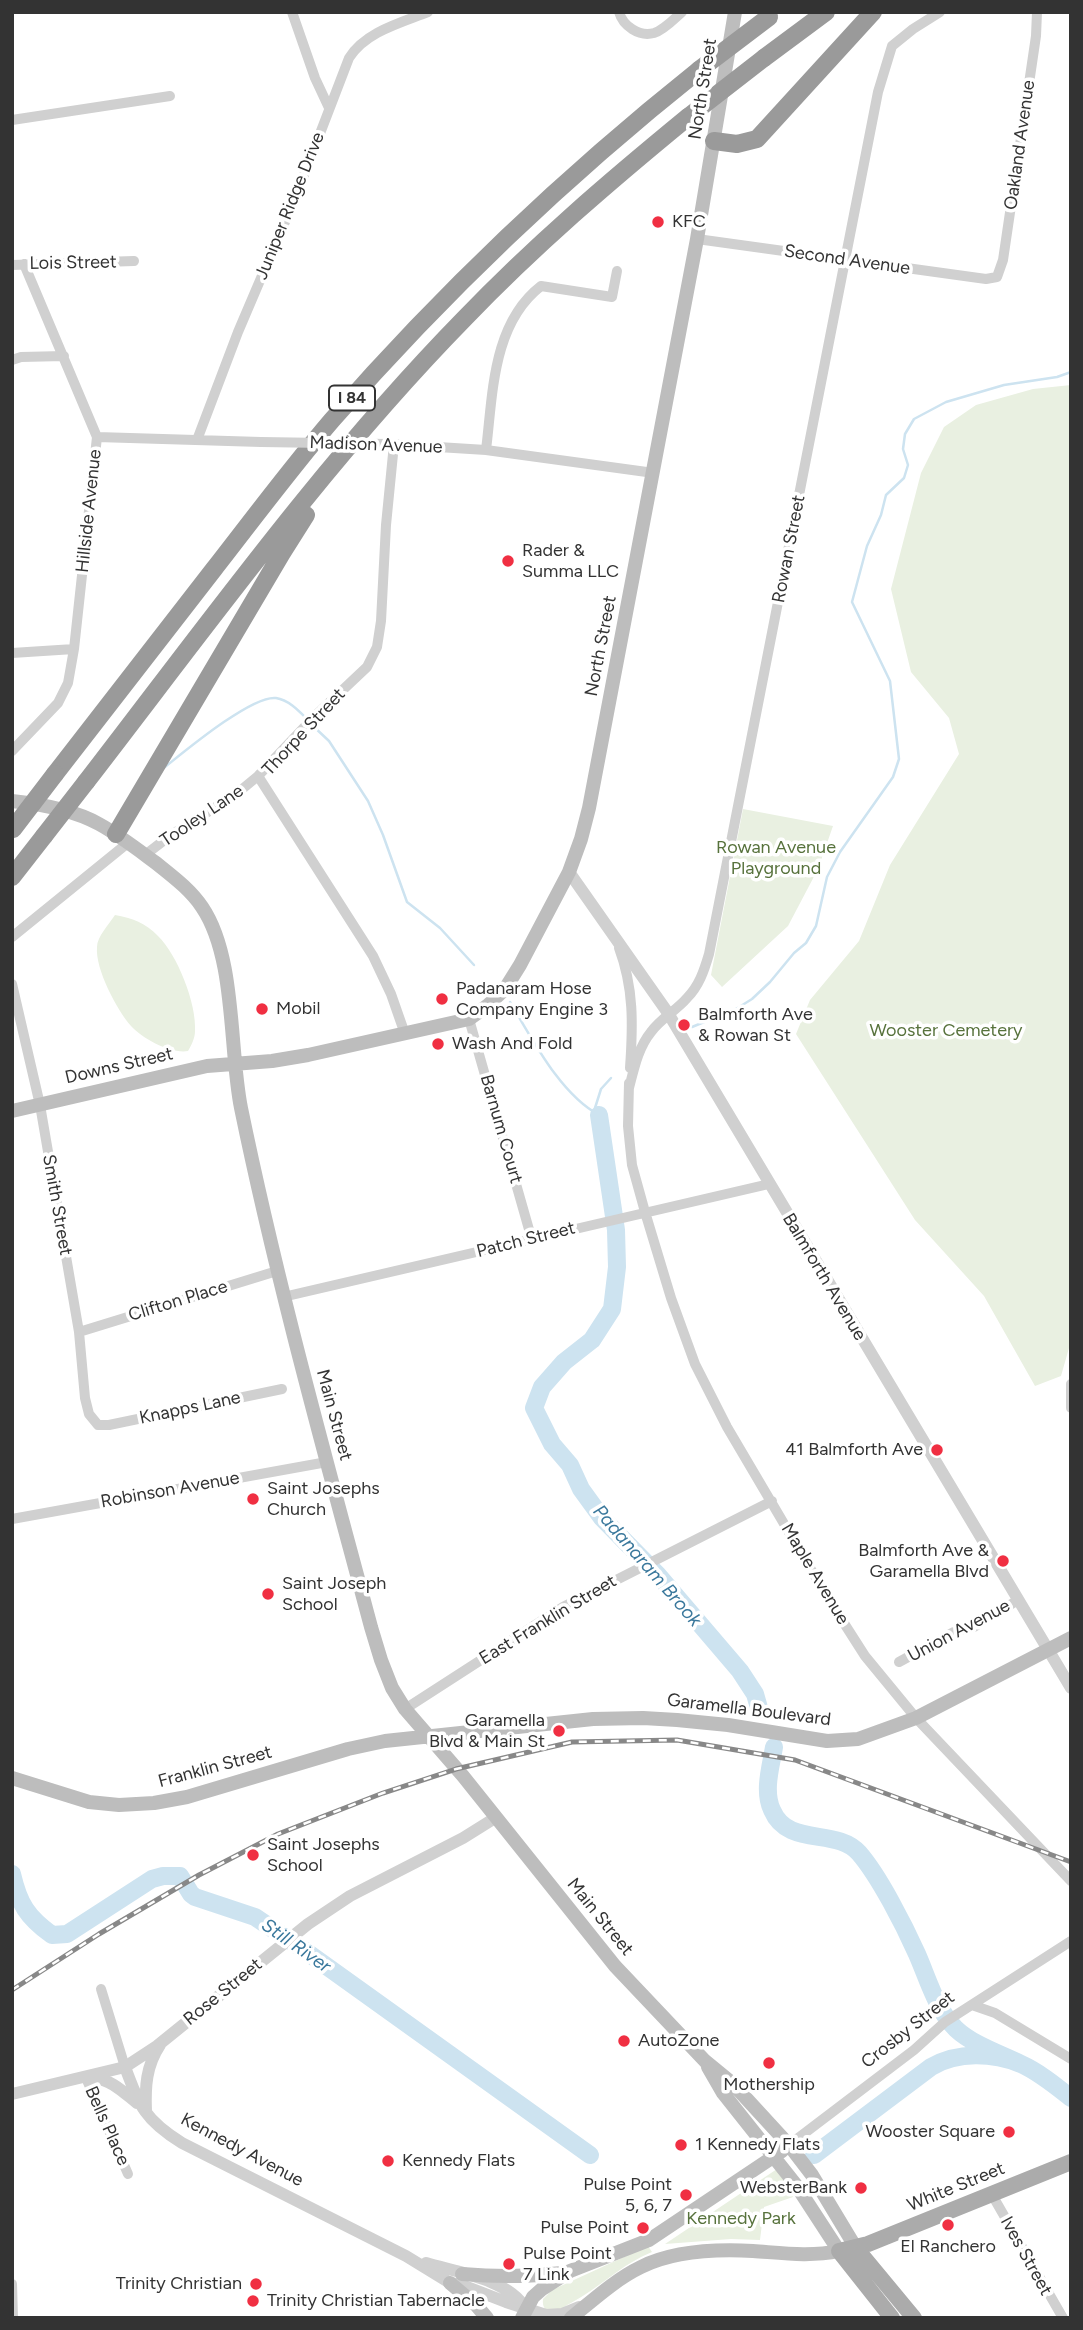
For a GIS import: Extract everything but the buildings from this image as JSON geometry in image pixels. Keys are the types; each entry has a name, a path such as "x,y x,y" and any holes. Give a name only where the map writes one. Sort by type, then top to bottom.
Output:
{"highway":[{"name":"I 84","path":"12,877 319,481 463,320 537,247 614,179 688,117 826,12"},
{"path":"714,141 737,145 757,139 873,12"},
{"name":"I 84","path":"12,829 296,463 443,299 601,150 699,70 773,15"},
{"path":"122,838 282,553 308,512 394,394"}],"main road":[{"name":"North Street","path":"235,1065 308,1055 469,1019 505,989 569,872 589,808 654,473 735,12"},
{"name":"Main Street","path":"12,801 97,822 145,855 192,894 214,928 222,957 241,1105 283,1297 381,1660 392,1688 405,1709 463,1776 615,1966 705,2061 733,2084 789,2145 812,2175 856,2248 914,2318"},
{"name":"Downs Street","path":"12,1111 196,1068 235,1065"},
{"name":"Garamella Boulevard","path":"428,1737 593,1719 643,1718 728,1725 827,1741 858,1739 916,1718 1071,1638"},
{"name":"Franklin Street","path":"12,1778 89,1802 120,1805 154,1803 187,1797 348,1749 385,1741 428,1737"},
{"name":"Main Street","path":"705,2061 723,2092 796,2185 839,2251 892,2318"},
{"name":"Crosby Street","path":"775,2157 789,2145"},
{"path":"526,2315 542,2288 570,2271 649,2240 775,2157"},
{"name":"White Street","path":"839,2251 856,2248 1071,2162"},
{"path":"571,2318 639,2267 659,2259 749,2250 813,2255 839,2251"},
{"path":"456,2278 527,2277 570,2271"},
{"path":"456,2278 487,2318"}],"street":[{"path":"292,12 315,78 329,108"},
{"name":"Juniper Ridge Drive","path":"197,440 349,58 360,44 371,36 428,12"},
{"path":"619,12 621,19 635,32 654,33 682,12"},
{"name":"Rowan Street","path":"629,1088 639,1052 651,1032 668,1013 687,999 701,978 709,954 878,92 892,46 940,12"},
{"name":"Oakland Avenue","path":"997,277 1003,260 1036,36 1037,12"},
{"path":"12,120 170,96"},
{"name":"Second Avenue","path":"697,239 986,279 997,277"},
{"name":"Lois Street","path":"12,265 134,261"},
{"name":"Hillside Avenue","path":"12,751 58,703 68,683 97,437 24,264"},
{"path":"486,450 497,367 509,324 519,309 541,286 612,297 617,271"},
{"path":"12,360 21,357 64,356"},
{"name":"Madison Avenue","path":"97,437 391,444 486,450 654,473"},
{"name":"Thorpe Street","path":"391,444 381,621 377,647 367,667 258,776 373,956 391,994 405,1034"},
{"path":"12,653 74,649"},
{"name":"Tooley Lane","path":"145,855 171,835 235,795 258,776"},
{"path":"12,937 122,838"},
{"name":"Balmforth Avenue","path":"569,872 668,1013 1071,1688"},
{"name":"Rowan Street","path":"616,941 626,966 633,1011 628,1126 632,1164 645,1212"},
{"name":"Smith Street","path":"12,984 40,1105 79,1332 85,1398 89,1414 98,1425"},
{"name":"Barnum Court","path":"469,1019 532,1240"},
{"name":"Patch Street","path":"283,1297 769,1184"},
{"name":"Maple Avenue","path":"645,1212 671,1298 695,1364 727,1427 826,1595 865,1656 916,1718 1071,1881"},
{"name":"Clifton Place","path":"79,1332 277,1271"},
{"path":"1071,1384 1071,1408"},
{"name":"Knapps Lane","path":"98,1425 109,1425 282,1389"},
{"name":"Robinson Avenue","path":"12,1519 327,1462"},
{"name":"East Franklin Street","path":"405,1709 563,1607 772,1501"},
{"name":"Union Avenue","path":"900,1662 943,1638 974,1627 1018,1600"},
{"name":"Rose Street","path":"12,2094 125,2067 162,2042 308,1924 350,1896 463,1838 495,1818"},
{"name":"Crosby Street","path":"789,2145 914,2050 945,2022 1071,1941"},
{"path":"102,1989 125,2067 143,2110"},
{"path":"969,2007 995,2013 1071,2059"},
{"path":"143,2110 148,2068 162,2042"},
{"name":"Kennedy Avenue","path":"86,2078 104,2079 113,2083 159,2128 182,2143 526,2315 562,2314 589,2303"},
{"name":"Bells Place","path":"86,2078 128,2174"},
{"name":"Ives Street","path":"991,2193 1063,2318"},
{"path":"12,2284 13,2318"}],"green space":[{"name":"Wooster Cemetery","path":"1071,385 1071,1341 1061,1376 1035,1386 984,1296 915,1220 796,1034 810,1000 859,941 890,865 959,754 949,718 911,672 891,589 921,473 944,427 976,405 1033,389"},
{"name":"Rowan Avenue Playground","path":"743,809 833,826 818,869 788,926 722,987 711,975"},
{"path":"115,915 149,928 165,944 179,967 195,1020 195,1034 188,1051 166,1048 143,1036 131,1026 114,1000 103,977 97,947 101,935"},
{"name":"Kennedy Park","path":"777,2169 793,2197 764,2207 760,2240 731,2239 665,2244"},
{"path":"648,2246 652,2252 560,2310 550,2311 544,2307 543,2299 552,2290"}],"waterway":[{"name":"Padanaram Brook","path":"692,1027 736,1009 752,999 806,943 816,926 827,877 840,852 893,777 899,759 890,681 852,602 867,546 881,515 886,495 904,478 908,465 903,449 905,434 914,419 946,402 1004,385 1057,377 1071,372"},
{"path":"165,767 219,725 265,699 285,701 308,720"},
{"path":"312,725 329,741 368,801 407,902 440,928 474,965"},
{"path":"510,1002 548,1065 572,1094 599,1115"},
{"name":"Padanaram Brook","path":"599,1114 595,1108 601,1089 611,1078"},
{"name":"Padanaram Brook","path":"599,1115 616,1230 617,1267 612,1309 592,1340 564,1362 542,1387 534,1408 552,1444 570,1465 581,1489 602,1518 658,1575 740,1671 755,1694 759,1708"},
{"name":"Padanaram Brook","path":"774,1747 768,1778 768,1795 779,1822 800,1833 849,1845 859,1853 875,1874 898,1915 938,2003 949,2021 971,2040 1021,2064"},
{"name":"Still River","path":"12,1874 25,1909 52,1935 67,1934 152,1879 180,1876 195,1897 255,1917 590,2155"},
{"name":"Still River","path":"814,2155 931,2067 953,2058 976,2055 1010,2060 1034,2071 1071,2098"}],"railway":[{"path":"12,1990 99,1934 199,1875 278,1834 383,1793 456,1769 572,1742 677,1740 795,1760 1071,1862"}],"place":[{"name":"KFC","path":"658,222"},
{"name":"Rader & Summa LLC","path":"508,561"},
{"name":"Padanaram Hose Company Engine 3","path":"442,999"},
{"name":"Mobil","path":"262,1009"},
{"name":"Balmforth Ave & Rowan St","path":"684,1025"},
{"name":"Wash And Fold","path":"438,1044"},
{"name":"41 Balmforth Ave","path":"937,1450"},
{"name":"Saint Josephs Church","path":"253,1499"},
{"name":"Balmforth Ave & Garamella Blvd","path":"1003,1561"},
{"name":"Saint Joseph School","path":"268,1594"},
{"name":"Garamella Blvd & Main St","path":"559,1731"},
{"name":"Saint Josephs School","path":"253,1855"},
{"name":"AutoZone","path":"624,2041"},
{"name":"Mothership","path":"769,2063"},
{"name":"Wooster Square","path":"1009,2132"},
{"name":"1 Kennedy Flats","path":"681,2145"},
{"name":"Kennedy Flats","path":"388,2161"},
{"name":"WebsterBank","path":"861,2188"},
{"name":"Pulse Point 5, 6, 7","path":"686,2195"},
{"name":"El Ranchero","path":"948,2225"},
{"name":"Pulse Point","path":"643,2228"},
{"name":"Pulse Point 7 Link","path":"509,2264"},
{"name":"Trinity Christian","path":"256,2284"},
{"name":"Trinity Christian Tabernacle","path":"253,2301"}]}
